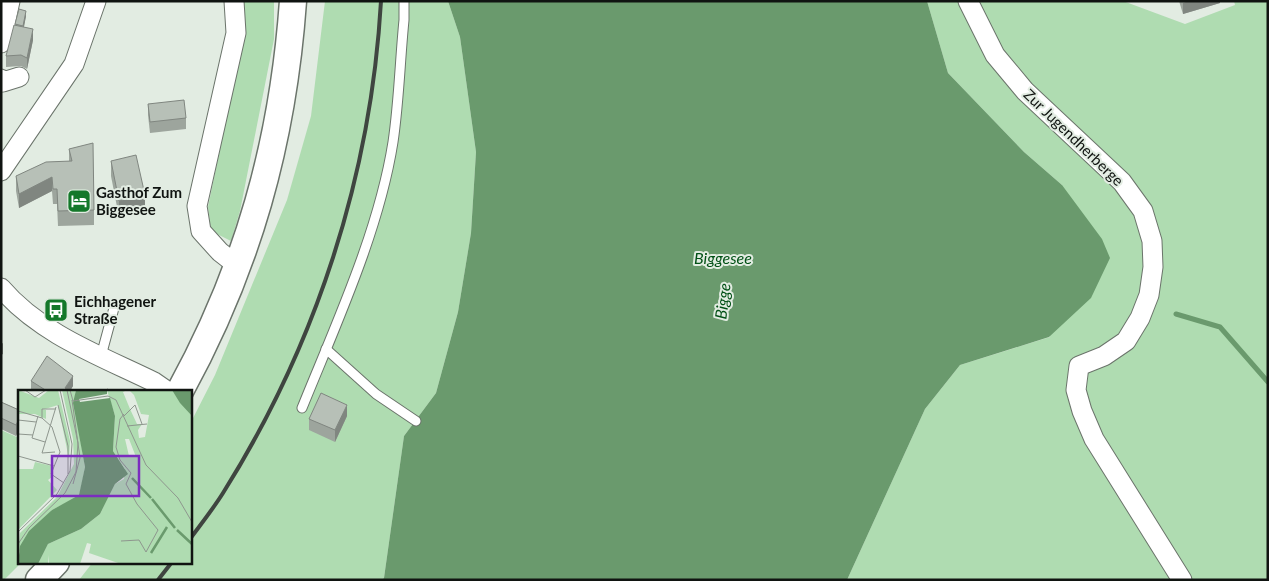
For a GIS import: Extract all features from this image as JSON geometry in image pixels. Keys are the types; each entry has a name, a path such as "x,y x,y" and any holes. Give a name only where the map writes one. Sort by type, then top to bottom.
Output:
{"main road":[{"path":"180,390 215,320 238,266 256,211 274,142 285,82 293,1"},
{"path":"39,580 54,564"}],"street":[{"path":"1,43 10,1"},
{"path":"1,171 9,145 74,64 96,1"},
{"path":"234,1 236,33 198,206 201,231 220,252 238,266"},
{"name":"Zur Jugendherberge","path":"968,1 996,55 1025,92 1122,182 1143,211 1152,241 1153,267 1149,294 1140,318 1126,341 1104,356 1079,366 1076,390 1082,411 1094,439 1182,580"},
{"path":"1,288 13,302 65,339 154,382 166,390"}],"lane":[{"path":"302,408 342,311 376,216 393,142 404,1"},
{"path":"101,356 114,308"},
{"path":"326,349 376,394 416,421"}],"shaded area":[{"path":"242,1 274,1 274,39 240,211 231,241 211,231 208,207 243,37"},
{"path":"325,1 448,1 460,37 476,152 471,233 458,312 436,393 404,436 384,578 382,580 79,580 91,564 191,564 191,422 215,375 287,200 311,116"},
{"path":"927,1 1123,1 1185,24 1235,5 1234,1 1268,1 1268,580 847,580 925,409 960,365 1050,337 1062,185 1024,152 948,73"},
{"path":"1,430 18,438 18,564 20,564 4,580 1,580"}],"water":[{"name":"Biggesee","path":"448,1 927,1 948,73 1024,152 1062,185 1102,239 1110,258 1091,298 1049,337 960,365 925,409 847,580 382,580 384,578 404,436 436,393 458,312 471,233 476,152 460,37"}],"building":[{"path":"19,9 26,11 23,26 15,24"},
{"path":"14,25 33,29 27,58 21,55 6,56"},
{"path":"184,100 186,118 150,122 148,104"},
{"path":"93,143 94,210 58,211 57,189 53,189 52,177 19,194 16,176 46,162 72,161 69,149"},
{"path":"136,155 145,195 119,201 111,161"},
{"path":"47,356 73,376 65,388 68,390 45,390 31,381"},
{"path":"321,393 347,405 335,430 309,419"},
{"path":"1,402 18,410 16,425 1,418"}],"waterway":[{"path":"1176,314 1220,327 1268,382"}],"railway":[{"path":"191,538 219,499 256,437 286,378 311,318 333,257 351,195 365,131 375,66 381,1"},
{"path":"158,580 170,564"}],"place":[{"name":"Gasthof Zum Biggesee","path":"79,201"},
{"name":"Eichhagener Straße","path":"56,310"}],"water label":[{"name":"Bigge","path":"722,301"}]}
